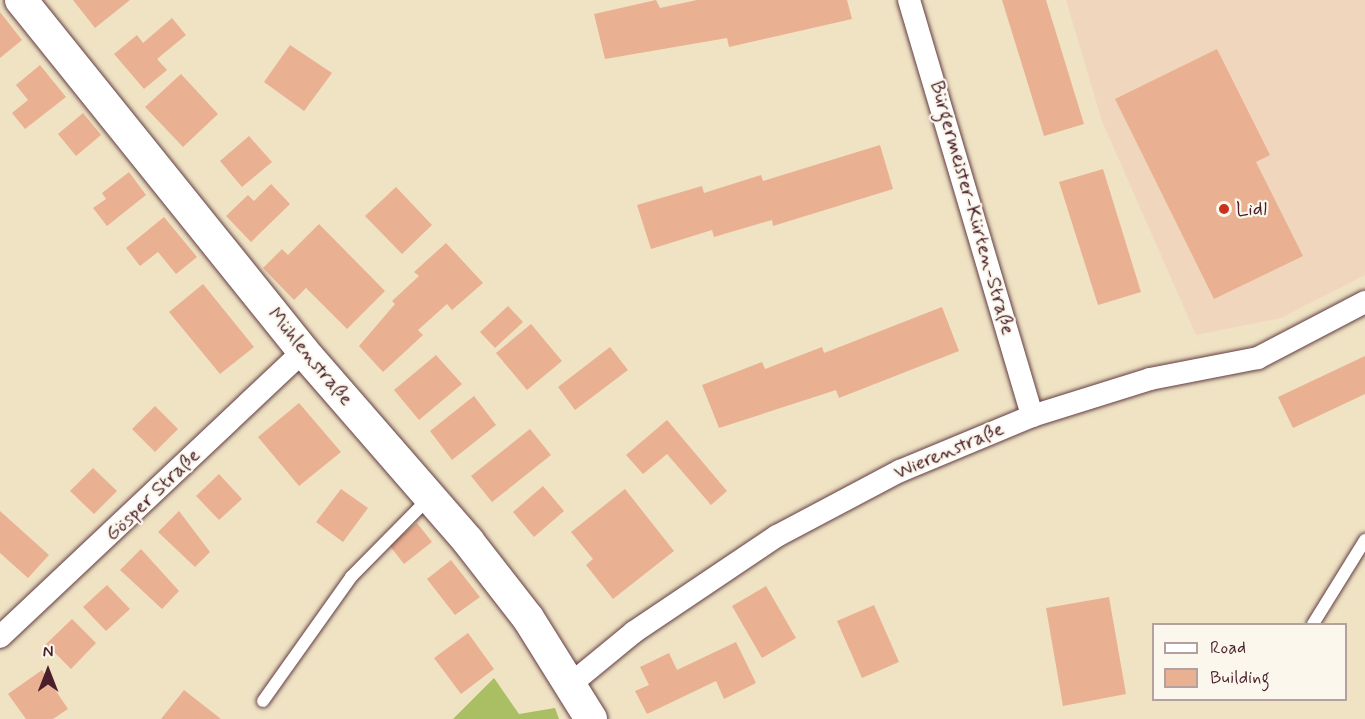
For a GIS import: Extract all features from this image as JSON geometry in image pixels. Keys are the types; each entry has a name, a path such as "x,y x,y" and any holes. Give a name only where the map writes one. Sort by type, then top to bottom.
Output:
{"street":[{"name":"Mühlenstraße","path":"21,0 303,351 430,497 528,618 572,682 591,719"},
{"name":"Bürgermeister-Kürten-Straße","path":"909,0 1032,416"},
{"name":"Wierenstraße","path":"572,682 634,632 777,536 900,471 1032,416 1150,379 1258,358 1365,302"},
{"name":"Gösper Straße","path":"0,637 303,351"}],"lane":[{"path":"263,701 351,577 430,497"},
{"path":"1314,623 1365,540"}],"shaded area":[{"path":"1066,0 1365,0 1365,275 1281,318 1196,335 1102,121"}],"green space":[{"path":"494,678 519,714 555,708 559,719 453,719"}],"building":[{"path":"73,0 130,0 95,28"},
{"path":"656,0 660,8 697,0 847,0 852,19 729,47 727,38 605,59 594,14"},
{"path":"1002,0 1046,0 1084,124 1044,136"},
{"path":"0,12 22,40 0,58"},
{"path":"172,18 186,35 157,59 167,70 144,89 114,54 137,35 143,43"},
{"path":"290,45 332,73 304,111 264,82"},
{"name":"Lidl","path":"1217,49 1270,155 1256,162 1303,256 1214,299 1115,99"},
{"path":"40,65 66,97 25,129 12,113 28,100 16,85"},
{"path":"181,74 218,114 183,147 145,107"},
{"path":"83,113 101,135 76,156 58,134"},
{"path":"249,136 272,162 242,187 220,161"},
{"path":"880,145 893,189 773,226 772,220 714,237 712,230 651,249 637,205 702,186 704,193 761,175 763,181"},
{"path":"1103,169 1141,292 1098,305 1059,182"},
{"path":"129,172 146,195 107,226 93,208 106,199 102,193"},
{"path":"271,184 290,204 251,242 226,216 248,195 254,201"},
{"path":"396,187 432,225 402,254 365,216"},
{"path":"164,217 197,257 176,274 158,252 140,266 126,248"},
{"path":"319,224 385,291 347,329 306,288 294,300 263,268 282,249 288,255"},
{"path":"446,243 483,283 452,310 447,304 418,330 423,335 383,372 359,346 395,304 392,301 419,276 414,272"},
{"path":"203,284 254,347 220,374 169,312"},
{"path":"508,306 523,322 495,348 480,332"},
{"path":"942,307 959,351 839,398 836,390 719,428 702,385 762,362 765,369 822,347 824,353"},
{"path":"531,324 562,361 527,390 496,353"},
{"path":"610,347 628,370 575,410 558,387"},
{"path":"436,355 462,384 419,420 394,390"},
{"path":"1365,356 1365,394 1293,428 1278,397"},
{"path":"474,396 496,425 452,460 430,431"},
{"path":"299,403 341,452 299,486 258,437"},
{"path":"155,406 178,429 155,452 132,429"},
{"path":"667,420 727,491 711,505 667,454 643,474 626,455"},
{"path":"530,429 551,455 492,502 471,476"},
{"path":"93,468 117,491 94,514 70,491"},
{"path":"219,474 242,499 219,520 196,496"},
{"path":"543,486 564,511 534,537 513,512"},
{"path":"341,489 368,508 343,542 316,522"},
{"path":"625,489 674,551 613,599 586,565 593,559 571,532"},
{"path":"0,511 49,555 28,578 0,553"},
{"path":"179,511 210,552 195,567 158,532"},
{"path":"417,523 432,542 404,564 389,545"},
{"path":"141,549 179,591 162,609 120,570"},
{"path":"451,560 480,597 455,615 427,579"},
{"path":"107,585 130,609 106,631 83,607"},
{"path":"766,586 796,638 762,658 732,606"},
{"path":"1109,597 1126,694 1063,706 1046,608"},
{"path":"874,605 899,662 862,678 837,621"},
{"path":"72,619 96,643 71,669 46,644"},
{"path":"468,633 494,669 461,694 434,658"},
{"path":"736,642 756,683 724,699 716,681 647,714 635,691 649,685 640,667 669,653 677,670"},
{"path":"42,670 68,709 53,719 26,719 8,694"},
{"path":"184,690 221,719 161,719"}],"place":[{"name":"Lidl","path":"1224,209"}]}
